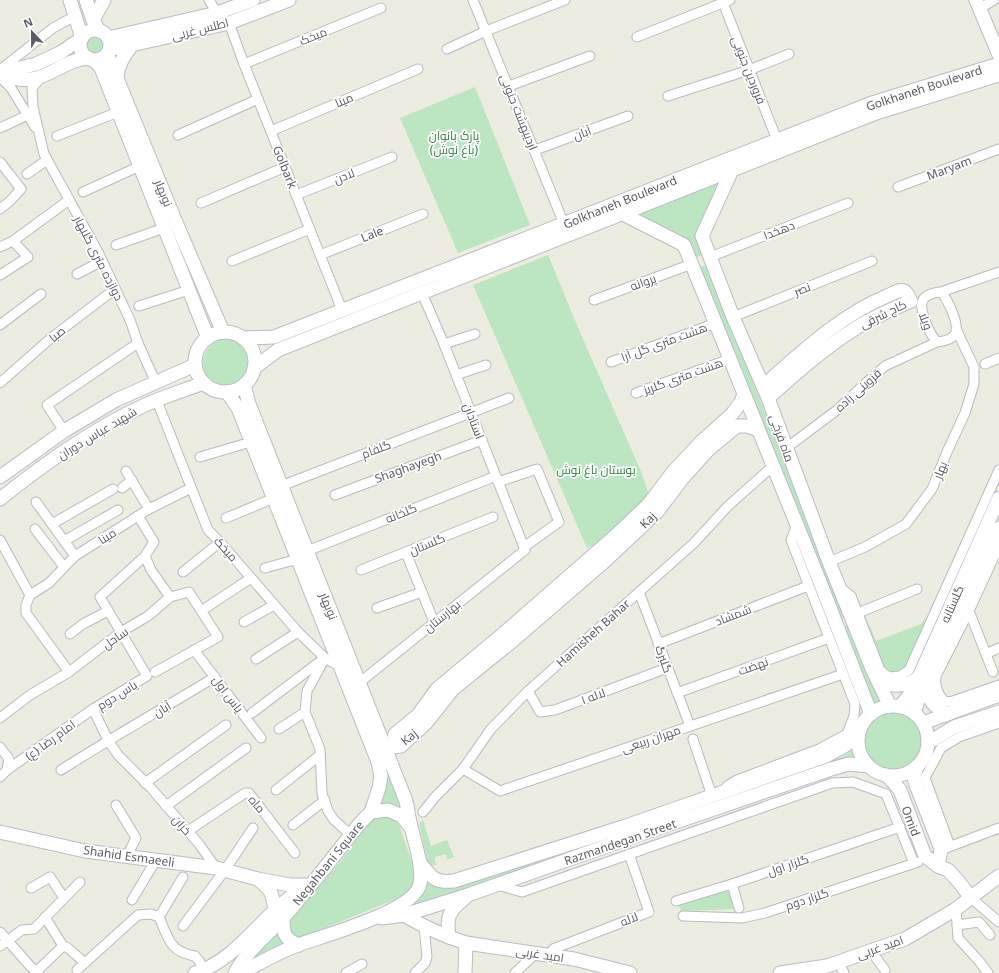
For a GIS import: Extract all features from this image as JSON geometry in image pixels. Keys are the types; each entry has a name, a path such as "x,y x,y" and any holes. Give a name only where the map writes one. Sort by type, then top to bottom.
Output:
{"main road":[{"path":"70,0 82,38 80,46 81,50 83,54 92,59"},
{"name":"نوبهار","path":"86,0 103,38 117,78 175,220 223,332"},
{"path":"0,74 14,78 31,79 79,59 101,58 104,0"},
{"name":"اطلس غربی","path":"103,38 217,13 253,0"},
{"name":"اطلس غربی","path":"103,38 132,45 229,23 289,0"},
{"path":"978,4 999,55"},
{"path":"0,74 36,64 60,52 82,38 91,30 103,38"},
{"path":"117,78 118,68 122,58 132,45"},
{"name":"نوبهار","path":"92,59 101,68 208,338"},
{"name":"Golkhaneh Boulevard","path":"243,338 274,337 872,103 999,64"},
{"name":"Golkhaneh Boulevard","path":"254,368 278,350 876,113 999,75"},
{"name":"ماه فرخی","path":"732,170 702,236 733,317 765,392 829,562 839,586 855,615 873,671 894,706"},
{"name":"ماه فرخی","path":"623,214 684,245 797,525 871,714"},
{"path":"692,264 710,257"},
{"name":"کاج شرقی","path":"898,291 906,292 911,301 888,310 857,327 765,392 823,334 855,312 880,298 898,291"},
{"path":"223,332 234,334 243,338 250,347 254,357 254,368 250,378 244,386 236,390 226,392 214,390 203,383 197,375 195,365 196,355 200,345 215,334 223,332"},
{"name":"شهید عباس دوران","path":"0,477 64,431 116,400 195,365"},
{"name":"شهید عباس دوران","path":"0,499 38,469 95,432 144,406 203,383"},
{"name":"نوبهار","path":"244,386 248,404 281,486 302,555 341,667 386,754 379,788 370,812"},
{"name":"نوبهار","path":"226,392 238,408 274,498 302,555 359,683 386,754 406,800 411,828"},
{"name":"Kaj","path":"386,754 396,734 418,715 437,689 504,641 602,556 648,505 673,472 702,441 734,420 744,394"},
{"path":"734,420 758,430"},
{"name":"گلستانه","path":"914,712 922,680 999,498"},
{"path":"873,671 886,683 895,686 922,680 947,640 999,528"},
{"path":"836,624 855,615"},
{"path":"922,680 932,702 939,710 948,714"},
{"name":"گلستانه","path":"894,706 908,697 922,680"},
{"path":"923,723 999,695"},
{"path":"894,706 914,712 923,723 928,743 922,759 917,766 903,774 886,775 877,772 869,766 859,749 858,740 864,721 871,714 880,709 894,706"},
{"path":"928,743 954,727 999,712"},
{"name":"Razmandegan Street","path":"420,864 436,880 444,882 454,881 626,826 826,756 846,745 860,730"},
{"name":"Razmandegan Street","path":"371,920 404,915 468,895 831,769 849,764 869,766"},
{"name":"Omid","path":"917,766 914,778 916,785 945,848"},
{"name":"Omid","path":"886,775 900,790 925,856 933,862"},
{"name":"Negahbani Square","path":"235,973 240,963 279,914 310,882 370,812 388,810 396,812 402,816 411,828 420,864 420,884 414,896 408,901 371,920 299,945 270,957 241,973"},
{"name":"Shahid Esmaeeli","path":"0,832 85,850 220,869 258,879 290,885 310,882"},
{"path":"945,848 933,862 948,870 971,898"},
{"name":"امید غربی","path":"780,973 809,971 827,966 841,968 871,951 905,939 956,909 999,876"},
{"path":"258,879 270,889 286,936 291,941 299,945"},
{"path":"449,937 447,924 451,912 468,895"},
{"path":"199,972 214,965 279,914"},
{"name":"امید غربی","path":"404,915 424,927 466,943 574,959 609,971 630,973"},
{"path":"465,973 466,943"},
{"path":"257,973 270,957"}],"street":[{"path":"209,0 217,13"},
{"name":"اردیبهشت جنوبی","path":"473,0 564,224"},
{"path":"448,49 486,31 565,0"},
{"path":"978,4 994,0"},
{"path":"637,37 725,1"},
{"name":"فروردین جنوبی","path":"725,1 777,140"},
{"name":"میخک","path":"244,64 381,8"},
{"path":"40,135 11,88 0,74 53,28 75,16"},
{"name":"Golbark","path":"229,23 342,310"},
{"path":"668,96 750,70 789,54"},
{"path":"509,86 590,56"},
{"name":"مینا","path":"271,131 418,69"},
{"name":"دوازده متری گلبهار","path":"43,75 32,88 33,107 44,154 102,261 130,320 138,343 156,383"},
{"path":"178,135 258,99"},
{"path":"57,136 118,112"},
{"path":"0,128 28,115"},
{"name":"آبان","path":"534,150 628,116"},
{"name":"Maryam","path":"898,187 999,149"},
{"name":"لادن","path":"296,195 392,157"},
{"path":"27,174 47,160"},
{"path":"0,162 21,189 0,209"},
{"path":"83,192 140,166"},
{"path":"201,203 285,167"},
{"path":"0,247 13,241 69,200"},
{"name":"دهخدا","path":"710,257 848,203"},
{"name":"Lale","path":"320,255 423,214"},
{"path":"116,245 164,228"},
{"path":"232,261 310,229"},
{"path":"0,275 28,257 13,241"},
{"path":"78,274 102,261"},
{"name":"نصر","path":"733,317 872,261"},
{"name":"پروانه","path":"594,300 692,264"},
{"name":"ویلا","path":"957,331 952,337 945,341 937,342 933,338 920,309 921,303 927,296 999,272"},
{"name":"صبا","path":"1,380 51,338 115,289"},
{"path":"139,306 189,290"},
{"path":"941,292 947,298 957,324 957,331"},
{"name":"استادان","path":"422,293 444,344 524,548"},
{"path":"0,325 41,294"},
{"name":"هشت متری گل آرا","path":"611,362 716,323"},
{"name":"بهار","path":"829,562 865,547 906,524 932,489 965,413 974,384 974,367 957,331"},
{"path":"444,344 475,334"},
{"name":"قزوینی زاده","path":"786,449 837,410 885,366 937,342"},
{"path":"64,431 47,405 138,343"},
{"path":"985,364 999,358"},
{"name":"هشت متری گلریز","path":"636,393 730,359"},
{"path":"456,375 486,365"},
{"name":"گلفام","path":"281,486 509,398"},
{"name":"میخک","path":"156,401 208,530 298,632 325,658 341,667"},
{"name":"Shaghayegh","path":"335,495 482,440"},
{"path":"200,457 251,442"},
{"name":"Hamisheh Bahar","path":"423,812 435,797 463,769 491,729 528,691 694,543 728,506 773,466"},
{"name":"بهارستان","path":"359,683 524,548 559,522 537,469 497,479"},
{"path":"917,589 855,615 880,670 889,677 900,676 909,670 999,470"},
{"path":"126,471 149,509"},
{"name":"گلخانه","path":"265,568 497,479"},
{"path":"52,524 132,480"},
{"name":"مینا","path":"30,595 48,583 75,556 149,509 192,488"},
{"path":"226,518 274,498"},
{"path":"36,502 75,556"},
{"path":"64,541 118,510"},
{"path":"121,632 100,597 145,556 154,542 138,516"},
{"name":"گلستان","path":"361,570 493,518"},
{"path":"693,739 712,796 738,780 819,749 847,734 854,716 854,704 791,540 797,525"},
{"path":"35,529 64,567"},
{"path":"0,540 30,595 26,605 26,613 69,672"},
{"path":"183,572 220,542"},
{"path":"999,546 996,560 936,676 935,686 939,695 944,701 950,702 999,685"},
{"path":"406,553 434,622"},
{"path":"145,556 151,570 170,597"},
{"path":"201,611 251,578"},
{"name":"شمشاد","path":"658,644 808,586"},
{"name":"ساحل","path":"0,718 30,695 69,672 121,632 148,616 170,597 189,592 218,637 194,650"},
{"path":"376,608 422,592"},
{"name":"گلبرگ","path":"639,592 690,726"},
{"path":"244,622 274,604"},
{"path":"70,634 83,624 108,611"},
{"path":"969,611 993,672"},
{"name":"یاس دوم","path":"108,740 93,709 147,676 121,632"},
{"path":"256,659 298,632"},
{"name":"نهضت","path":"677,693 829,638"},
{"path":"986,654 999,648"},
{"path":"156,672 194,650"},
{"name":"یاس اول","path":"194,650 262,738"},
{"path":"325,658 307,691 305,712 320,749 322,794 328,811 334,820 351,834"},
{"path":"252,713 325,658"},
{"name":"لاله ۱","path":"528,691 540,712 555,710 668,668"},
{"name":"مهران ربیعی","path":"463,769 500,791 843,674"},
{"name":"آبان","path":"61,770 108,740 215,677"},
{"name":"امام رضا (ع)","path":"8,770 93,709"},
{"path":"279,729 305,712"},
{"path":"999,723 959,737 941,748 924,778 945,848 999,828"},
{"path":"146,783 226,725"},
{"name":"خزان","path":"108,740 118,755 146,783 220,869"},
{"path":"0,747 9,759 8,770 0,777"},
{"path":"166,806 246,748"},
{"path":"276,790 320,755"},
{"path":"498,885 522,892 832,782 853,782 886,794 914,864"},
{"name":"ماه","path":"188,832 244,793 249,792 295,853"},
{"path":"293,824 324,800"},
{"path":"116,805 136,838 127,856"},
{"path":"182,926 220,869 253,828"},
{"name":"گلزار اول","path":"676,901 900,828"},
{"name":"لاله","path":"553,949 650,912 629,854"},
{"path":"132,900 156,860"},
{"name":"گلزار دوم","path":"683,916 742,918 765,913 914,864 933,862"},
{"path":"31,888 50,877 64,898"},
{"path":"158,917 183,877"},
{"path":"4,943 22,930 34,929 80,882"},
{"path":"732,884 739,908"},
{"path":"971,898 999,922"},
{"path":"956,909 958,938 988,973"},
{"path":"78,970 138,915 151,914 158,917 169,939 177,950 195,956 200,962 199,972"},
{"path":"45,917 63,946 68,948 85,963"},
{"path":"957,925 979,922 990,935"},
{"path":"416,973 425,963 427,957 424,927"},
{"path":"0,932 4,943 37,972 63,946"},
{"path":"871,951 885,970"},
{"path":"515,973 535,954"},
{"path":"346,973 362,964"}],"green space":[{"path":"95,34 102,37 105,44 102,51 95,54 88,51 85,44 88,37"},
{"name":"پارک بانوان (باغ نوش)","path":"475,87 530,225 458,253 400,118"},
{"path":"722,180 696,240 703,254 694,259 635,216"},
{"name":"بوستان باغ نوش","path":"548,255 640,469 649,494 609,539 587,548 473,285"},
{"path":"706,265 847,617 840,619 700,267"},
{"path":"227,339 236,341 244,346 249,354 251,363 249,372 244,380 236,385 227,387 218,385 210,380 205,372 203,363 205,354 210,346 218,341"},
{"path":"936,599 943,601 928,641 914,670 910,675 904,678 895,679 886,677 856,614 863,610 876,641 921,624 927,617"},
{"path":"850,624 882,703 874,707 842,627"},
{"path":"893,713 908,718 916,726 921,741 916,756 908,764 893,769 878,764 870,756 865,741 870,726 878,718"},
{"path":"854,747 855,755 859,761 394,912 427,881 434,885 745,791 844,756"},
{"path":"388,763 404,809 393,805 380,806 384,766"},
{"path":"378,816 390,818 399,825 417,876 413,886 407,893 394,900 317,931 298,938 292,938 288,922 340,862 370,821"},
{"path":"423,820 431,846 447,840 454,857 447,860 446,854 435,857 436,865 431,866 427,860 419,823"},
{"path":"730,888 737,909 681,911 677,902"},
{"path":"278,929 287,942 247,962"}]}
